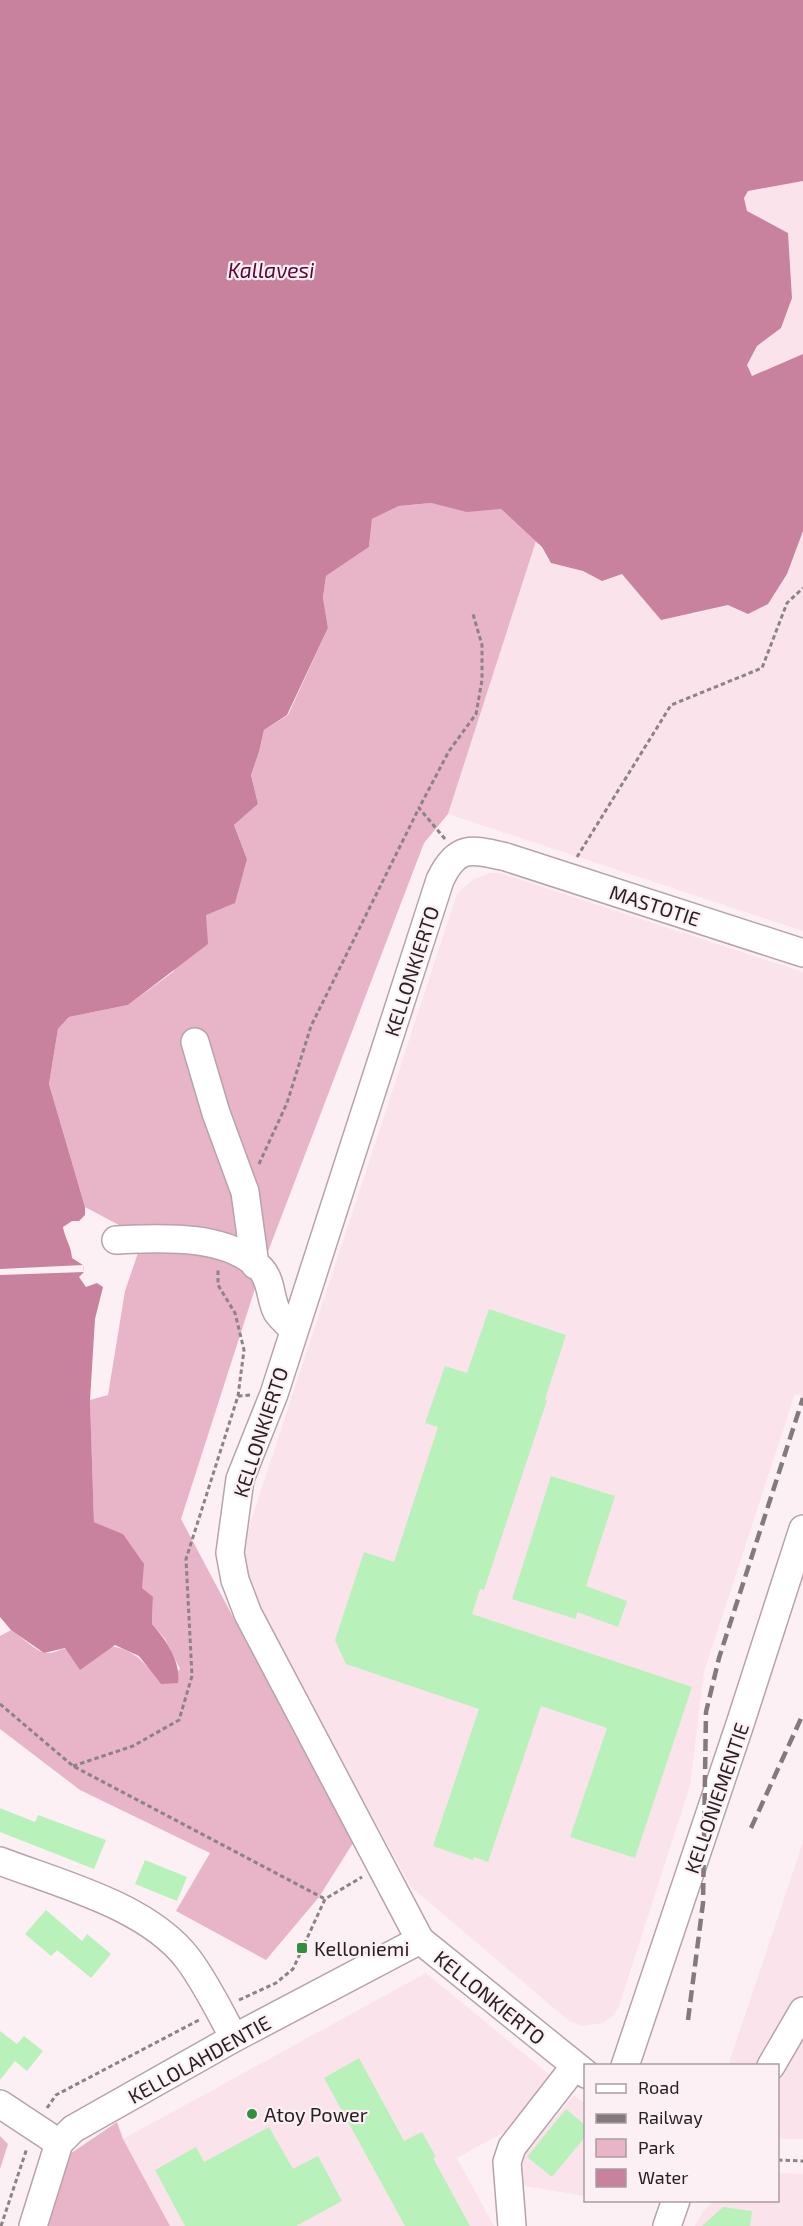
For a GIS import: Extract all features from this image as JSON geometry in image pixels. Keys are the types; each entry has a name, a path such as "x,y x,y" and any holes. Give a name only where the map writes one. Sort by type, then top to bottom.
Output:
{"street":[{"name":"MASTOTIE","path":"458,854 471,850 506,857 803,952"},
{"name":"KELLONKIERTO","path":"458,854 447,866 440,880 293,1329 274,1394 240,1479 233,1525 232,1562 235,1580 248,1614 383,1865 420,1940 580,2070"},
{"path":"195,1041 216,1113 245,1192 255,1265"},
{"path":"116,1240 190,1239 241,1255 261,1269 269,1284 277,1312 293,1329"},
{"name":"KELLONIEMENTIE","path":"626,2064 803,1529"},
{"path":"0,1861 125,1910 162,1933 188,1958 234,2038"},
{"name":"KELLOLAHDENTIE","path":"59,2143 73,2129 234,2038 420,1940"},
{"path":"772,2064 803,2011"},
{"path":"512,2226 507,2162 512,2147 580,2070"},
{"path":"0,2104 33,2128 59,2143 33,2226"},
{"path":"667,2226 675,2202"}],"path":[{"path":"565,876 671,705 762,668 787,603 803,588"},
{"path":"245,1192 288,1103 311,1026 449,751 476,714 482,680 482,645 473,614"},
{"path":"419,808 458,854"},
{"path":"73,1766 133,1746 179,1720 192,1676 186,1559 238,1396 244,1350 235,1313 218,1286 217,1247"},
{"path":"0,1704 73,1766 325,1899"},
{"path":"2,2226 33,2128 56,2095 218,2010 276,1983 293,1969 325,1899 383,1865"},
{"path":"779,2160 803,2161"}],"shaded area":[{"path":"803,181 803,354 752,376 747,365 757,346 781,328 792,298 788,233 747,211 744,198 748,191"},
{"path":"803,531 803,931 448,814 536,541 551,563 583,571 602,581 622,573 694,614 728,605 787,574"},
{"path":"490,873 500,873 803,972 803,1396 795,1394 704,1672 690,1786 619,2006 613,2016 603,2023 581,2026 569,2021 411,1887 253,1600 245,1555 249,1527 457,894 472,880"},
{"path":"803,1842 803,2139 779,2138 779,2064 729,2064"},
{"path":"426,1973 551,2076 513,2127 457,2158 494,2226 170,2226 123,2139"},
{"path":"574,2095 584,2103 584,2196 519,2185 517,2163"},
{"path":"779,2173 803,2174 803,2226 695,2226 703,2211 712,2202 779,2202"}],"green space":[{"path":"431,503 467,511 501,509 536,541 448,814 424,843 261,1270 181,1519 353,1843 319,1897 266,1960 176,1911 210,1853 80,1790 0,1729 0,1636 11,1630 46,1653 86,1646 112,1646 122,1649 141,1660 161,1684 180,1669 165,1639 152,1624 153,1598 142,1588 123,1534 94,1522 90,1400 108,1395 125,1291 139,1250 132,1232 85,1207 49,1084 58,1029 69,1017 128,1005 173,972 205,915 247,859 234,825 258,804 251,775 264,730 288,715 328,628 323,598 326,576 369,547 372,519 399,506"},
{"path":"117,2122 123,2139 170,2226 44,2226 67,2156"},
{"path":"0,2136 8,2144 0,2169"}],"water":[{"name":"Kallavesi","path":"0,0 803,0 803,181 748,191 744,198 747,211 788,233 792,298 781,328 757,346 747,365 752,376 803,354 803,531 787,574 768,604 748,614 728,605 661,620 622,574 602,581 583,571 551,563 542,547 501,509 467,512 431,503 399,506 372,519 369,547 326,576 323,598 328,628 287,715 264,730 251,775 258,804 234,825 247,859 235,903 206,915 208,944 128,1005 69,1017 58,1029 49,1084 85,1207 85,1215 79,1221 72,1221 63,1227 72,1258 83,1265 84,1272 79,1277 86,1287 97,1283 103,1287 95,1319 90,1400 94,1522 123,1534 144,1564 142,1588 153,1597 152,1624 175,1659 178,1683 161,1684 139,1656 115,1645 80,1670 65,1648 44,1653 11,1630 0,1617"}],"pier":[{"path":"83,1265 84,1272 0,1275 0,1269"}],"building":[{"path":"489,1309 566,1335 545,1399 547,1400 484,1590 480,1589 472,1614 692,1687 635,1858 570,1837 607,1728 541,1706 488,1862 474,1857 473,1860 433,1846 479,1709 346,1664 335,1640 364,1552 394,1562 438,1427 425,1423 445,1366 467,1373"},
{"path":"551,1476 615,1496 586,1586 627,1601 618,1627 577,1612 576,1619 512,1599"},
{"path":"0,1808 35,1822 38,1815 106,1840 94,1869 0,1832"},
{"path":"145,1860 187,1877 177,1901 135,1884"},
{"path":"46,1910 82,1941 87,1934 111,1954 91,1978 57,1950 51,1956 25,1934"},
{"path":"0,2031 17,2044 24,2036 43,2051 27,2071 15,2061 0,2080"},
{"path":"359,2058 404,2141 422,2132 436,2157 433,2158 470,2226 405,2226 324,2078"},
{"path":"566,2109 584,2124 584,2138 552,2177 527,2157"},
{"path":"269,2127 293,2169 318,2156 342,2201 296,2226 185,2226 155,2170 196,2147 204,2162"},
{"path":"723,2207 752,2211 750,2226 702,2226"}],"railway":[{"path":"688,2020 703,1903 706,1712 719,1658 803,1398"},
{"path":"751,1828 803,1714"}],"place":[{"name":"Kelloniemi","path":"302,1948"},
{"name":"Atoy Power","path":"252,2114"}]}
